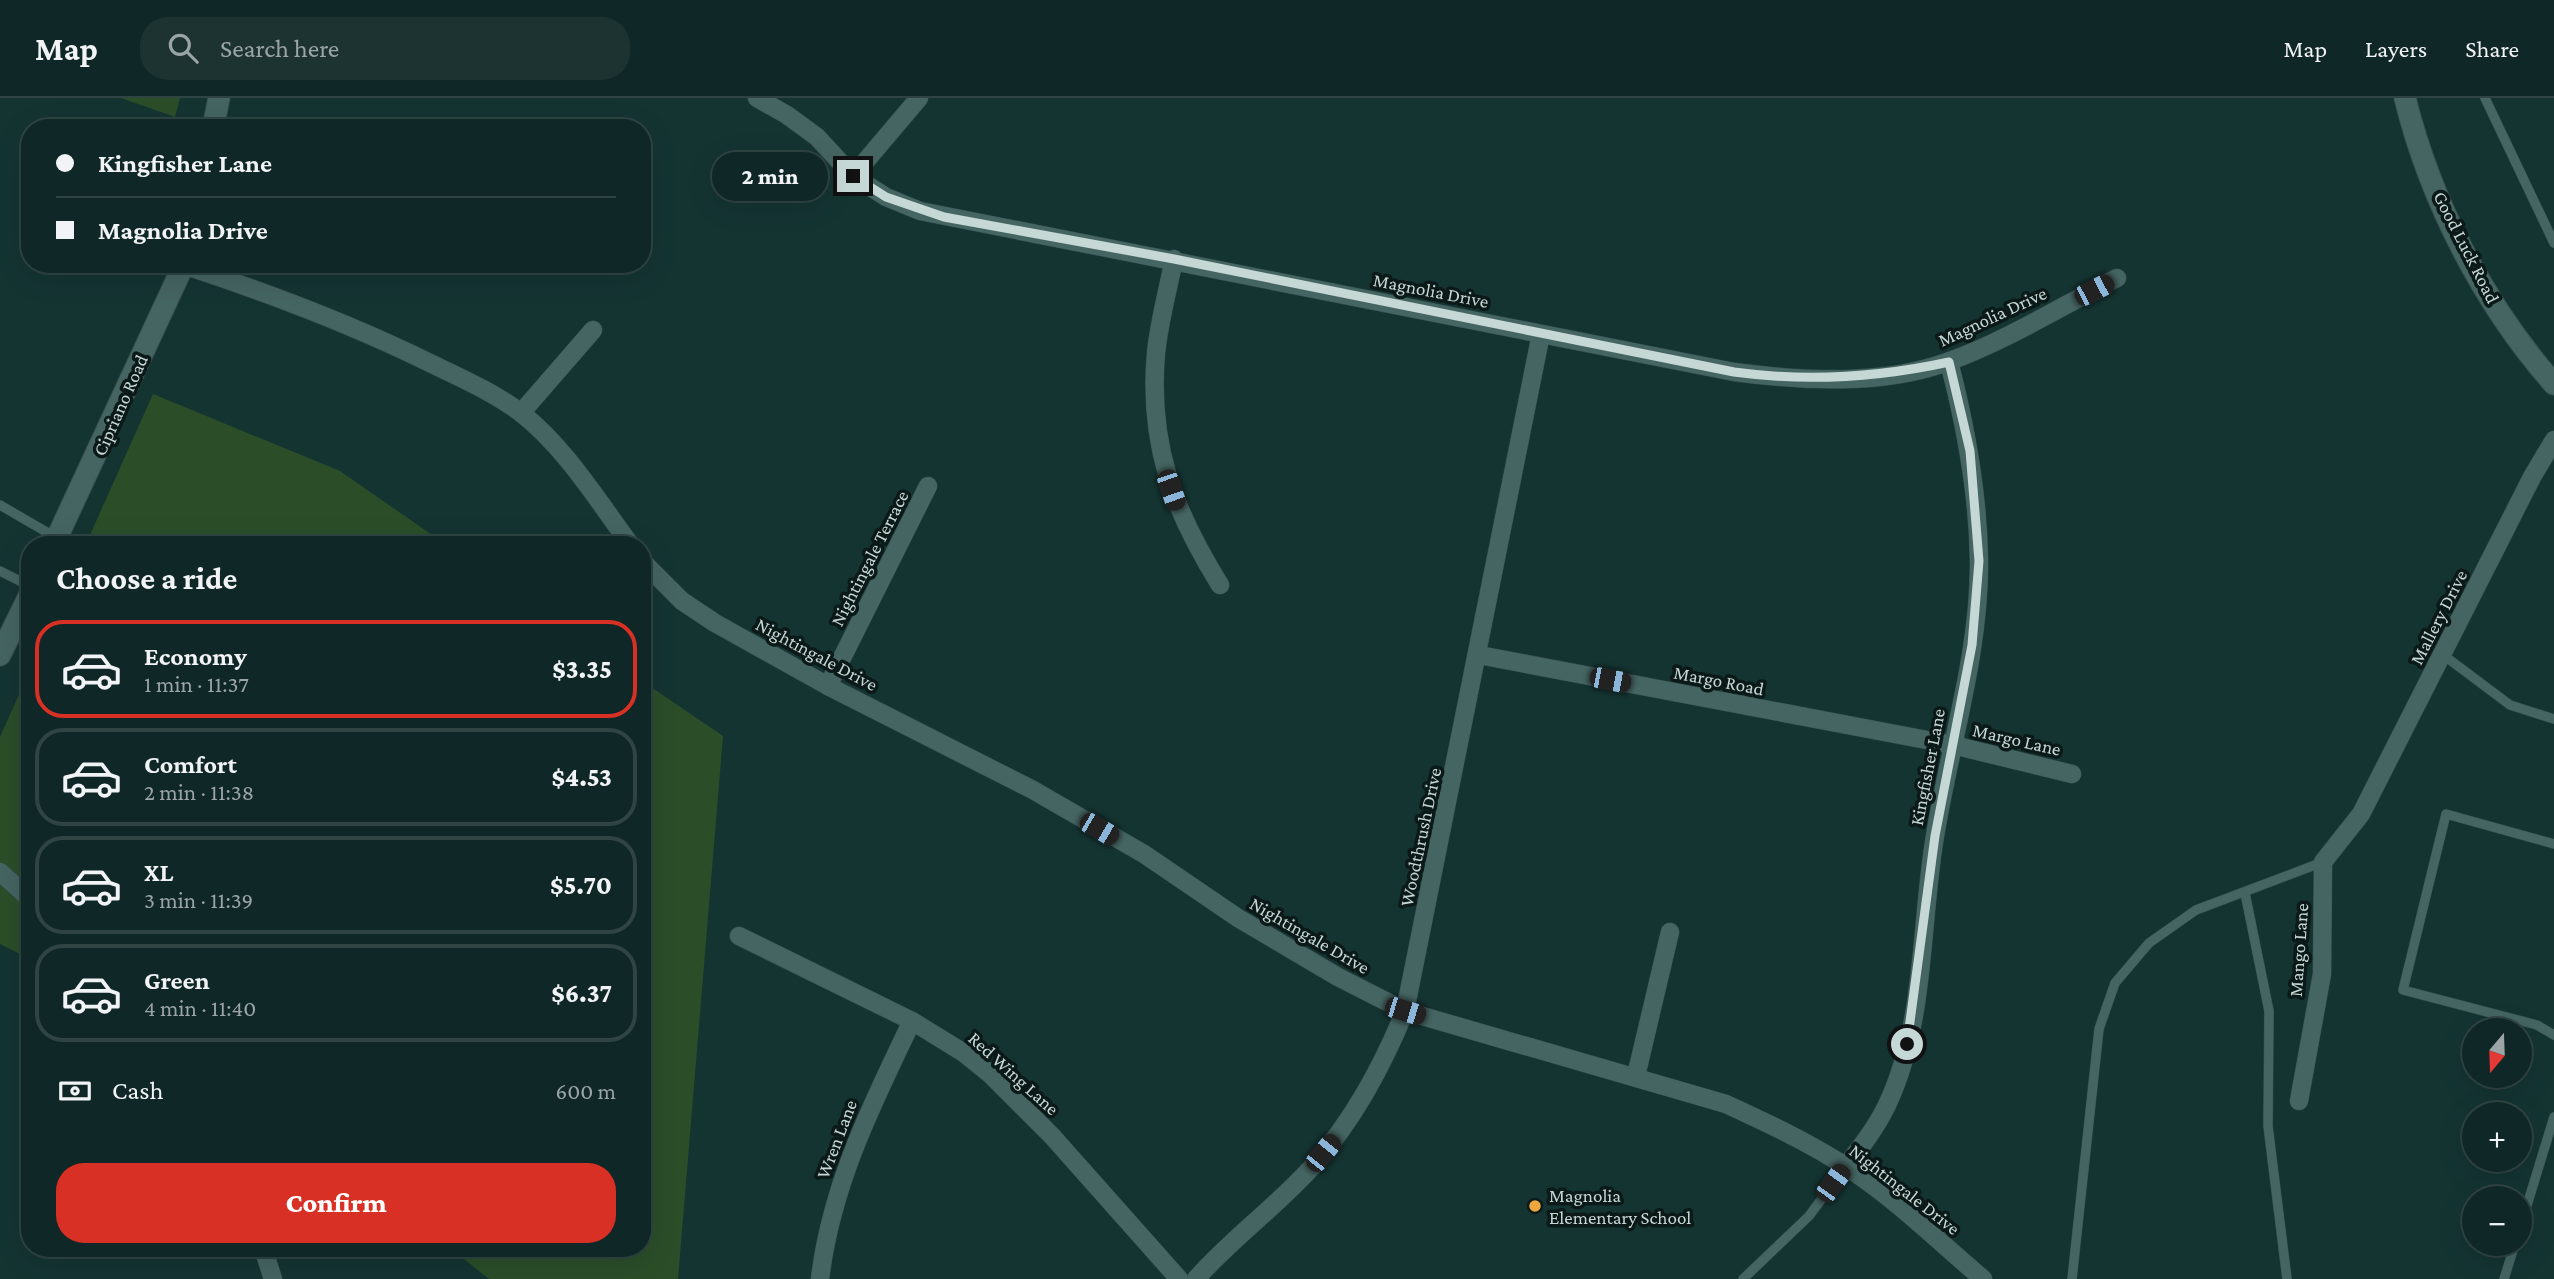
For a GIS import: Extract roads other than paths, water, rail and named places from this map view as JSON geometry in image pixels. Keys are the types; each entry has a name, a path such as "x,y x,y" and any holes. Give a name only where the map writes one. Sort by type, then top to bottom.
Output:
{"street":[{"path":"216,119 219,98"},
{"name":"Magnolia Drive","path":"757,98 817,137 853,176 886,197 920,211 1174,259 1734,372 1793,378 1871,376 1949,362 2117,278"},
{"path":"853,176 919,98"},
{"name":"Good Luck Road","path":"2405,98 2412,126 2455,232 2494,303 2554,384"},
{"path":"1174,259 1156,351 1157,431 1176,506 1220,585"},
{"name":"Cipriano Road","path":"57,536 179,273"},
{"path":"206,273 306,307 379,338 461,378 521,413 572,466 624,536"},
{"path":"521,413 593,330"},
{"name":"Woodthrush Drive","path":"1196,1279 1311,1167 1347,1123 1369,1091 1405,1011 1479,655 1541,334"},
{"name":"Kingfisher Lane","path":"1846,1166 1873,1130 1900,1072 1913,1015 1935,836 1972,645 1979,561 1970,451 1949,362"},
{"name":"Mallery Drive","path":"2323,862 2361,814 2554,440"},
{"name":"Nightingale Terrace","path":"828,685 928,486"},
{"name":"Nightingale Drive","path":"651,570 682,601 828,685 1033,790 1144,854 1238,918 1326,971 1405,1011 1726,1104 1776,1127 1846,1166 1983,1279"},
{"path":"0,655 21,612"},
{"name":"Margo Road","path":"1479,655 1952,745"},
{"name":"Margo Lane","path":"1952,745 2072,774"},
{"name":"Mango Lane","path":"2299,1101 2322,974 2323,862"},
{"path":"0,872 21,891"},
{"path":"1636,1076 1670,932"},
{"name":"Red Wing Lane","path":"739,936 942,1037 990,1074 1052,1136 1179,1279"},
{"name":"Wren Lane","path":"820,1279 831,1215 849,1160 912,1021"},
{"path":"266,1257 273,1279"}],"lane":[{"path":"2485,98 2554,243"},
{"path":"0,505 47,536"},
{"path":"0,571 21,582"},
{"path":"2442,654 2510,705 2554,719"},
{"path":"2554,844 2445,814 2403,990 2526,1022 2554,1035"},
{"path":"2072,1279 2099,1029 2104,1008 2115,983 2149,943 2196,910 2323,862"},
{"path":"2245,893 2269,1011 2268,1126 2287,1279"},
{"path":"2532,1189 2554,1117"},
{"path":"1743,1279 1809,1216 1846,1166"},
{"path":"2504,1279 2511,1256"}],"place":[{"name":"Magnolia Elementary School","path":"1535,1206"}]}
